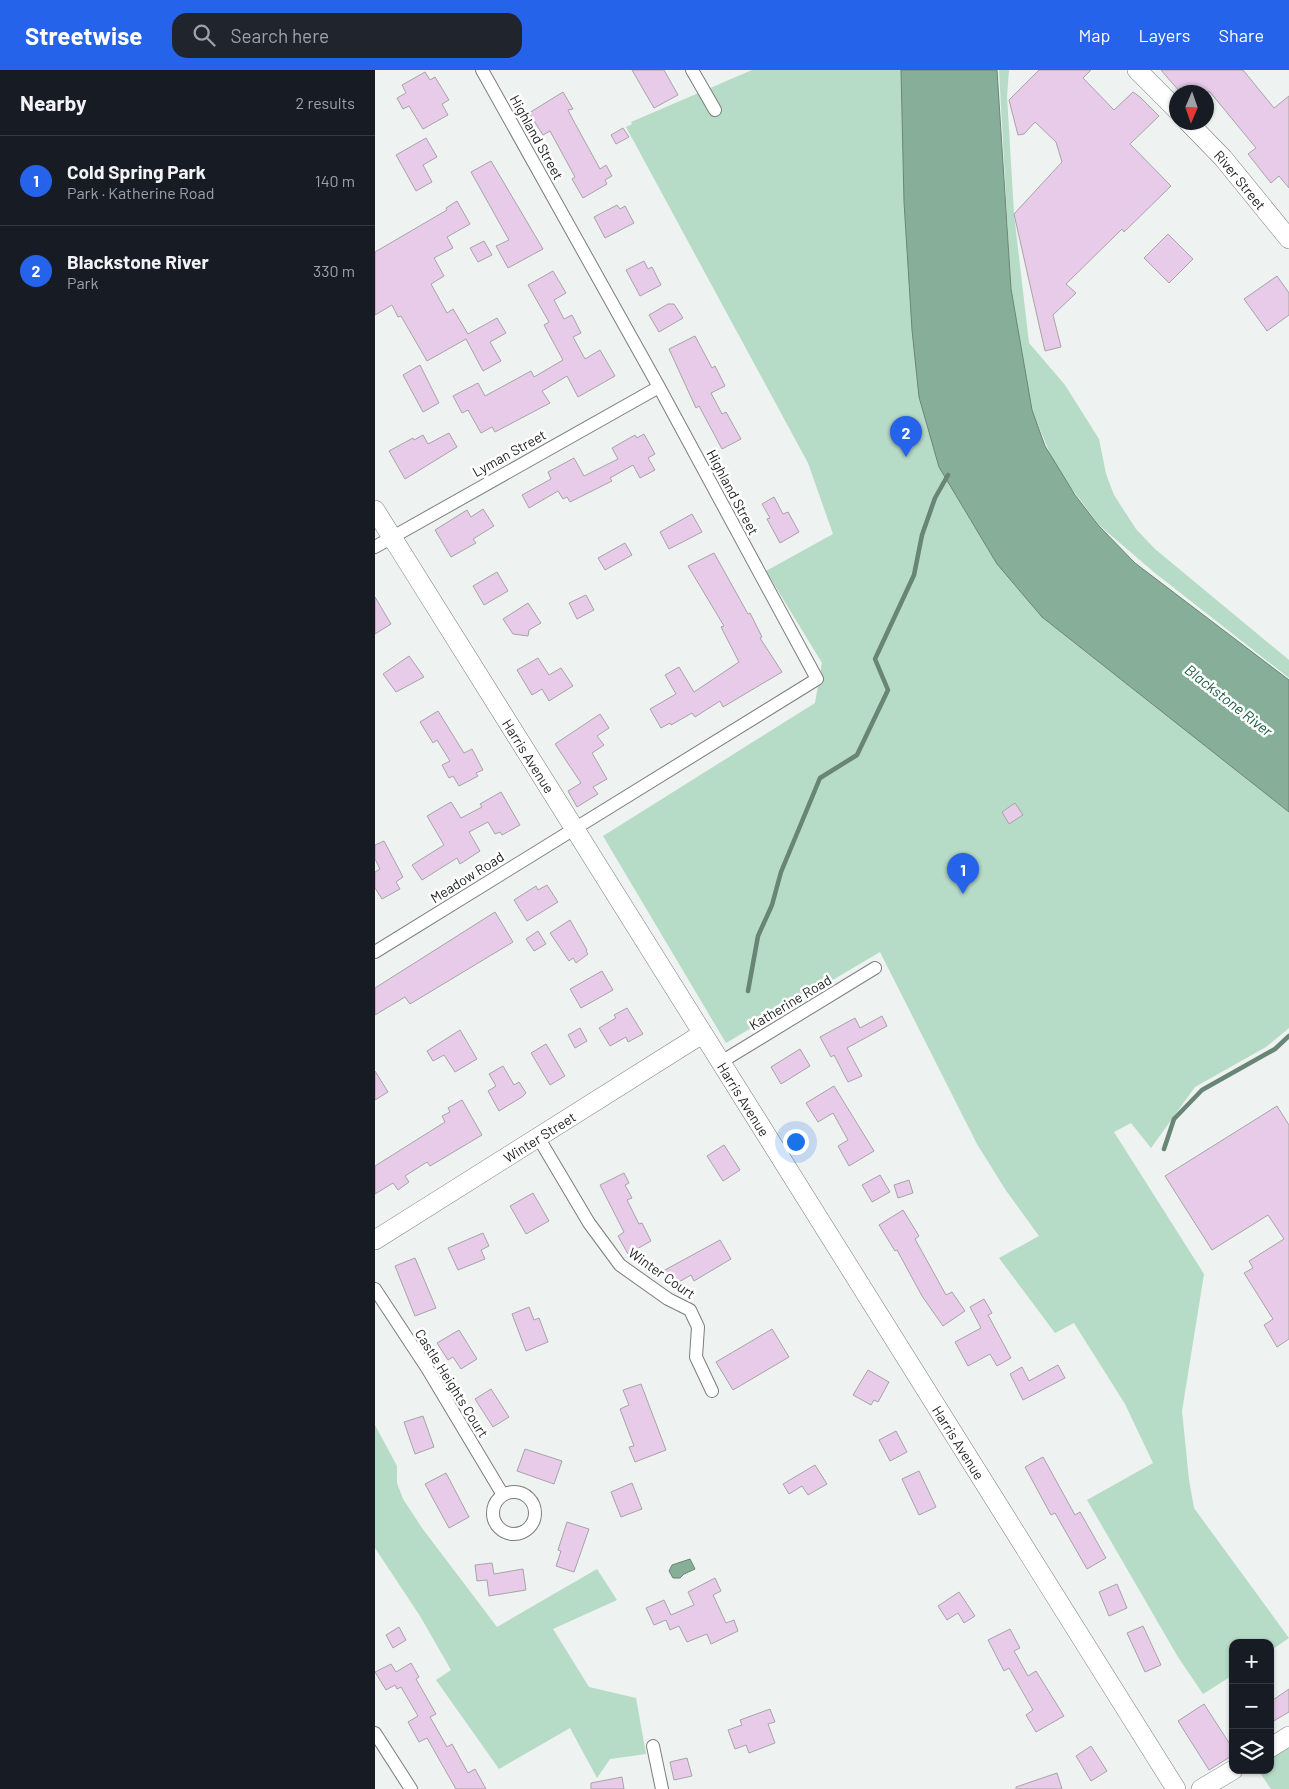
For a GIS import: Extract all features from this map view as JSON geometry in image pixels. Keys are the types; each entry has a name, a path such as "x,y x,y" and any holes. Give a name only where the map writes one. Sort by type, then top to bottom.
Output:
{"main road":[{"path":"1137,70 1169,102"},
{"name":"River Street","path":"1196,130 1223,158 1289,239"},
{"name":"Harris Avenue","path":"375,510 1176,1789"},
{"name":"Winter Street","path":"375,1240 702,1034"},
{"path":"1274,1745 1289,1736"},
{"path":"1201,1789 1229,1772"}],"street":[{"name":"Highland Street","path":"482,70 659,386 817,679 574,829"},
{"path":"692,70 715,110"},
{"name":"Lyman Street","path":"375,547 659,386"},
{"name":"Meadow Road","path":"377,945 574,829"},
{"name":"Katherine Road","path":"721,1062 875,968"},
{"name":"Winter Court","path":"538,1136 589,1223 620,1265 669,1299 690,1310 699,1327 696,1356 712,1391"},
{"name":"Castle Heights Court","path":"375,1289 427,1368 503,1495"},
{"path":"375,1732 411,1789"},
{"path":"653,1746 662,1789"}],"shaded area":[{"path":"752,70 901,70 904,202 912,330 919,397 939,467 997,564 1042,617 1289,812 1289,1028 1266,1047 1195,1087 1151,1148 1131,1123 1114,1132 1204,1274 1182,1411 1189,1480 1194,1508 1289,1638 1274,1648 1274,1639 1229,1639 1229,1678 1203,1694 1178,1657 1087,1500 1153,1463 1125,1404 1074,1323 1055,1333 999,1258 1039,1236 1005,1189 977,1144 880,952 726,1043 603,836 815,703 822,663 766,571 833,534 808,463 626,127 632,124 631,122"},
{"path":"999,70 1009,70 1007,96 1014,214 1029,343 1065,385 1099,439 1106,474 1114,495 1136,529 1155,549 1289,660 1289,678 1155,573 1100,526 1056,468 1032,410 1011,289"},
{"path":"375,1425 397,1466 397,1483 403,1499 422,1528 497,1627 597,1569 617,1600 553,1629 589,1687 636,1698 646,1754 610,1759 597,1778 570,1728 499,1769 436,1680 451,1670 420,1616 375,1548"},
{"path":"1289,1732 1289,1789 1271,1789 1261,1774 1274,1774 1274,1741"}],"water":[{"path":"901,70 997,70 1011,289 1032,410 1045,446 1075,495 1099,526 1135,563 1289,680 1289,812 1042,617 997,564 939,467 919,397 912,330 904,202"},
{"path":"690,1559 695,1569 680,1578 673,1578 669,1571 672,1565"}],"building":[{"path":"632,70 664,70 678,95 654,108"},
{"path":"1039,70 1091,70 1083,78 1114,110 1133,92 1140,97 1159,116 1130,144 1171,186 1124,232 1122,229 1066,284 1076,293 1053,315 1061,347 1045,351 1014,214 1062,162 1056,142 1035,122 1024,134 1018,135 1009,100"},
{"path":"1161,70 1243,70 1274,108 1289,96 1289,188 1279,176 1271,183 1248,154 1256,148 1214,97 1214,85 1174,85"},
{"path":"425,72 430,80 435,77 449,100 442,104 448,115 423,129 409,106 403,109 397,98 406,93 402,85"},
{"path":"563,92 573,109 568,110 600,169 606,165 612,176 605,180 607,184 583,198 572,179 575,177 550,131 543,135 529,113"},
{"path":"623,128 629,137 616,144 611,135"},
{"path":"426,138 437,157 423,165 432,182 416,191 396,155"},
{"path":"491,161 543,249 508,268 496,246 509,240 471,172"},
{"path":"457,201 470,224 447,237 453,248 434,258 444,276 431,284 447,313 453,309 468,334 497,318 506,333 490,342 501,361 483,371 466,339 427,361 401,316 398,317 392,305 375,315 375,252 447,210 446,208"},
{"path":"617,205 620,209 625,206 634,223 605,238 594,217"},
{"path":"1168,234 1193,259 1169,283 1144,258"},
{"path":"484,241 492,255 478,262 470,248"},
{"path":"644,261 648,269 652,267 661,285 640,296 626,270"},
{"path":"553,271 566,293 554,300 564,319 572,315 581,333 573,337 585,359 600,350 615,376 578,397 567,376 542,391 550,403 495,432 492,427 481,433 468,410 462,413 453,396 478,383 485,396 531,371 534,377 563,360 544,325 549,322 528,285"},
{"path":"1277,276 1289,293 1289,315 1267,331 1244,299"},
{"path":"668,304 674,304 683,318 659,332 649,315"},
{"path":"695,336 712,368 715,366 725,386 711,393 722,414 726,412 741,439 722,449 699,406 696,408 669,349"},
{"path":"420,365 439,403 423,412 403,375"},
{"path":"449,433 457,447 405,479 389,451 413,438 414,440 423,435 428,444"},
{"path":"644,434 655,454 648,458 655,470 640,478 633,465 610,478 612,481 570,502 567,497 563,499 558,491 529,508 522,495 551,479 548,472 574,458 584,476 618,459 612,448 635,435 637,438"},
{"path":"774,497 783,514 788,512 799,532 780,543 767,519 770,518 762,504"},
{"path":"483,509 494,526 473,539 476,543 451,557 435,530 467,510 471,517"},
{"path":"692,514 702,532 669,549 660,532"},
{"path":"625,543 632,555 605,570 598,558"},
{"path":"714,553 748,614 750,613 762,637 760,638 782,672 723,707 720,701 695,717 692,713 671,725 670,723 661,728 650,709 676,694 665,675 679,667 694,692 739,662 721,627 724,626 688,566"},
{"path":"497,572 508,591 484,605 473,586"},
{"path":"586,595 594,610 577,619 569,603"},
{"path":"375,597 391,624 375,634"},
{"path":"528,603 541,623 529,630 528,636 513,634 503,619"},
{"path":"409,656 424,677 396,692 383,674"},
{"path":"538,658 549,675 561,668 573,686 549,701 542,689 532,695 517,670"},
{"path":"438,711 464,753 472,749 483,770 476,773 478,776 459,786 453,776 449,778 442,765 450,761 437,740 433,743 420,722"},
{"path":"600,714 609,728 597,736 604,745 592,753 607,779 593,787 598,794 577,807 568,791 581,783 555,744"},
{"path":"501,792 520,825 502,835 500,832 495,834 488,822 469,832 480,851 460,864 457,858 422,880 412,865 444,845 427,816 451,802 461,818 482,807 480,804"},
{"path":"1015,803 1023,815 1009,824 1002,812"},
{"path":"384,841 403,877 396,882 400,889 382,899 375,888 375,872 380,869 375,859 375,845"},
{"path":"547,885 558,902 527,921 514,900 536,886 538,890"},
{"path":"495,912 513,942 410,1004 405,997 375,1015 375,988"},
{"path":"570,920 588,954 576,963 573,958 569,961 550,933"},
{"path":"538,931 546,944 534,951 526,939"},
{"path":"602,971 613,990 581,1008 570,989"},
{"path":"627,1008 643,1034 628,1042 626,1037 610,1046 599,1028 616,1018 614,1015"},
{"path":"882,1016 887,1026 847,1048 862,1076 848,1082 834,1055 831,1057 820,1037 855,1018 860,1028"},
{"path":"580,1028 587,1041 575,1048 568,1035"},
{"path":"460,1030 477,1059 455,1072 444,1055 433,1061 427,1051"},
{"path":"546,1044 565,1076 550,1085 531,1053"},
{"path":"800,1049 810,1066 781,1084 771,1067"},
{"path":"503,1066 514,1085 519,1082 526,1093 499,1111 488,1091 496,1086 489,1074"},
{"path":"375,1071 388,1092 375,1100"},
{"path":"834,1086 874,1151 849,1166 838,1146 848,1140 833,1113 818,1122 806,1103"},
{"path":"462,1100 482,1135 430,1166 427,1162 405,1176 409,1182 398,1190 393,1183 375,1194 375,1166 445,1122 442,1116 450,1112 448,1108"},
{"path":"1277,1106 1289,1125 1289,1339 1277,1347 1264,1325 1273,1319 1244,1273 1253,1268 1249,1261 1284,1239 1268,1215 1212,1250 1165,1176"},
{"path":"724,1145 740,1170 723,1181 707,1156"},
{"path":"624,1173 629,1183 625,1185 632,1198 627,1200 639,1224 642,1223 651,1241 628,1254 618,1236 624,1232 600,1185"},
{"path":"880,1175 890,1192 872,1202 862,1185"},
{"path":"909,1180 913,1193 898,1198 894,1185"},
{"path":"533,1193 549,1221 526,1234 510,1206"},
{"path":"903,1210 919,1236 915,1239 946,1295 952,1292 965,1311 943,1326 922,1296 897,1250 895,1251 879,1225"},
{"path":"483,1233 489,1246 481,1250 485,1259 458,1270 448,1248"},
{"path":"720,1240 731,1259 694,1281 691,1275 672,1286 663,1271"},
{"path":"415,1258 436,1308 415,1316 395,1266"},
{"path":"984,1299 992,1313 988,1315 1011,1358 997,1366 990,1354 968,1366 955,1342 981,1328 970,1307"},
{"path":"529,1307 534,1320 539,1318 548,1342 526,1351 512,1314"},
{"path":"772,1329 789,1357 733,1390 716,1362"},
{"path":"459,1330 477,1359 461,1369 453,1357 448,1360 437,1343"},
{"path":"1058,1365 1065,1378 1023,1400 1010,1374 1022,1367 1029,1381"},
{"path":"868,1370 889,1382 878,1402 874,1400 871,1405 853,1395"},
{"path":"641,1384 666,1450 635,1462 629,1447 634,1446 620,1409 629,1405 623,1390"},
{"path":"491,1389 509,1417 493,1427 475,1399"},
{"path":"423,1416 434,1447 415,1454 404,1422"},
{"path":"896,1431 907,1452 890,1461 879,1440"},
{"path":"525,1449 562,1461 554,1484 517,1471"},
{"path":"1043,1457 1075,1515 1080,1512 1106,1558 1087,1569 1055,1513 1051,1515 1025,1467"},
{"path":"815,1465 827,1484 808,1495 802,1486 789,1494 783,1484"},
{"path":"919,1471 936,1507 919,1515 902,1479"},
{"path":"446,1473 469,1517 449,1528 425,1484"},
{"path":"632,1483 642,1509 621,1517 611,1492"},
{"path":"567,1522 589,1529 574,1572 556,1566 561,1551 558,1550"},
{"path":"492,1563 494,1574 523,1569 526,1590 489,1596 487,1580 477,1581 475,1565"},
{"path":"715,1578 721,1591 713,1595 726,1623 734,1620 738,1631 711,1644 707,1634 687,1642 679,1626 670,1630 666,1620 654,1625 646,1608 664,1600 671,1615 694,1605 688,1592"},
{"path":"1117,1584 1127,1608 1109,1616 1099,1592"},
{"path":"959,1592 975,1616 964,1623 958,1613 947,1620 938,1606"},
{"path":"1143,1626 1161,1665 1145,1672 1127,1633"},
{"path":"399,1627 406,1640 393,1648 386,1635"},
{"path":"1010,1629 1020,1648 1014,1651 1028,1676 1036,1671 1064,1716 1036,1732 1026,1715 1033,1710 1009,1668 1004,1671 988,1640"},
{"path":"411,1663 419,1677 416,1679 436,1714 430,1717 447,1747 452,1744 468,1773 475,1769 486,1789 456,1789 427,1738 419,1742 408,1722 418,1716 401,1687 397,1689 395,1685 386,1690 375,1672 391,1664 396,1672"},
{"path":"1289,1689 1289,1712 1274,1721 1274,1699"},
{"path":"1204,1704 1229,1743 1229,1758 1209,1770 1178,1721"},
{"path":"770,1709 775,1722 768,1724 775,1743 749,1753 746,1745 735,1749 728,1730 742,1725 740,1720"},
{"path":"1091,1746 1107,1771 1091,1781 1076,1756"},
{"path":"687,1758 692,1776 674,1780 670,1762"},
{"path":"1057,1773 1062,1789 1016,1789 1016,1787"},
{"path":"622,1777 624,1789 591,1789 591,1783"}],"waterway":[{"path":"748,991 758,936 772,905 781,872 820,778 857,755 888,690 875,659 914,575 922,535 935,498 948,475"},
{"path":"1164,1149 1174,1119 1202,1090 1275,1049 1289,1036"}],"place":[{"name":"Blackstone River","path":"906,457"},
{"name":"Cold Spring Park","path":"963,894"}]}
